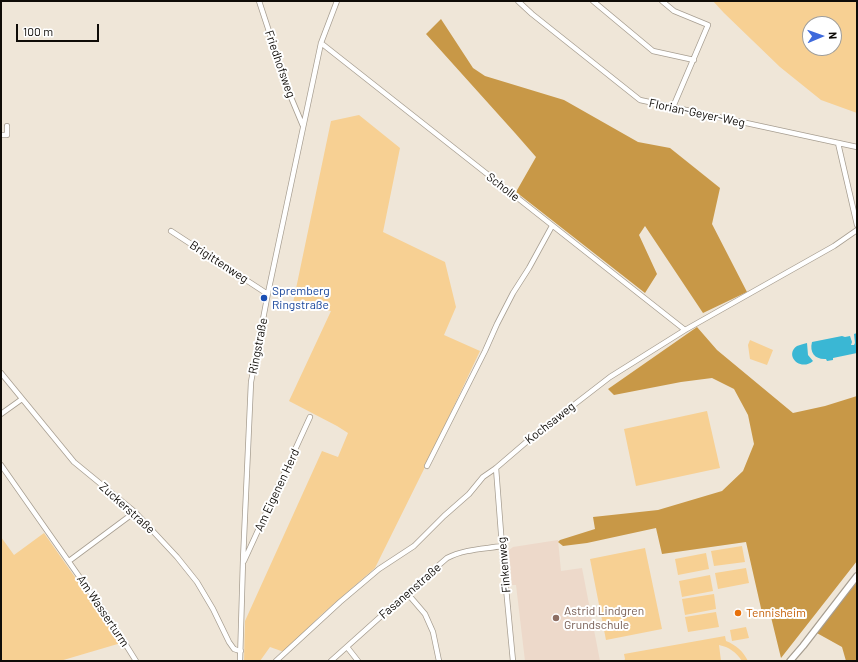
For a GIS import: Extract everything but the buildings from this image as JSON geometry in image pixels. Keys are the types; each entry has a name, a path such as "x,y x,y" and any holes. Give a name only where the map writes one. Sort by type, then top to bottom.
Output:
{"street":[{"name":"Friedhofsweg","path":"260,1 290,95 303,126"},
{"name":"Ringstraße","path":"240,661 251,382 321,43 337,1"},
{"name":"Florian-Geyer-Weg","path":"518,1 532,14 640,100 857,147"},
{"path":"593,1 654,51 694,60"},
{"path":"662,1 674,11 708,25 673,107"},
{"name":"Scholle","path":"321,43 685,330"},
{"path":"1,135 6,135 7,126"},
{"path":"838,143 857,225"},
{"path":"427,466 513,293 529,268 552,226"},
{"name":"Kochsaweg","path":"276,661 379,569 414,546 469,494 483,477 610,377 685,330 834,246 857,230"},
{"name":"Brigittenweg","path":"171,231 268,294"},
{"name":"Zuckerstraße","path":"1,373 74,462 135,512 177,557 197,582 213,609 229,642 234,649 241,651"},
{"path":"1,414 22,399"},
{"name":"Am Eigenen Herd","path":"243,564 310,417"},
{"name":"Am Wasserturm","path":"1,465 116,629 136,661"},
{"name":"Finkenweg","path":"496,468 513,661"},
{"path":"69,561 135,512"},
{"name":"Fasanenstraße","path":"331,661 447,558 464,552 502,546"},
{"path":"790,661 857,576"},
{"path":"407,593 425,614 433,632 439,661"},
{"path":"347,647 358,661"}],"shaded area":[{"path":"713,1 857,1 857,113 821,100 780,67"},
{"path":"441,19 473,68 485,76 564,100 638,142 670,148 720,188 712,224 747,292 703,313 645,226 639,235 657,274 645,293 516,192 536,157 426,34"},
{"path":"359,115 400,148 383,232 445,262 456,307 444,335 480,351 375,568 321,615 284,652 270,647 260,661 244,661 245,621 322,451 338,457 348,433 289,401 331,311 293,303 331,121"},
{"path":"697,327 717,350 793,413 825,406 857,396 857,561 781,658 771,617 763,617 746,542 662,554 656,528 587,543 563,546 558,542 560,540 595,529 593,517 658,510 722,491 743,471 754,444 748,415 734,389 712,378 681,382 614,395 608,389"},
{"path":"750,340 773,350 767,365 750,359 748,345"},
{"path":"707,411 720,468 636,486 624,429"},
{"path":"44,533 121,643 60,661 1,661 1,537 14,555"},
{"name":"Astrid Lindgren Grundschule","path":"558,540 561,571 582,568 600,661 525,661 516,585 512,585 509,550 513,547"},
{"path":"742,546 745,562 714,566 711,551"},
{"path":"645,548 662,629 606,640 590,559"},
{"path":"706,553 709,569 678,575 675,559"},
{"path":"746,568 749,583 718,589 715,573"},
{"path":"710,575 713,591 682,597 679,581"},
{"path":"857,581 857,661 846,661 842,647 815,632"},
{"path":"714,594 716,609 685,615 682,599"},
{"path":"716,612 719,627 688,632 685,617"},
{"path":"746,627 749,638 732,641 730,630"},
{"path":"725,636 726,641 739,649 748,661 742,661 732,650 719,645 721,661 624,661 624,654"}],"water":[{"path":"857,333 857,353 833,358 833,360 827,361 826,359 816,357 812,352 812,342 842,336 850,336 852,342 851,345 854,345 854,334"},
{"path":"807,343 808,355 813,361 803,365 795,361 792,354 793,350 797,346"}],"place":[{"name":"Spremberg Ringstraße","path":"264,298"},
{"name":"Tennisheim","path":"738,613"},
{"name":"Astrid Lindgren Grundschule","path":"556,618"}]}
